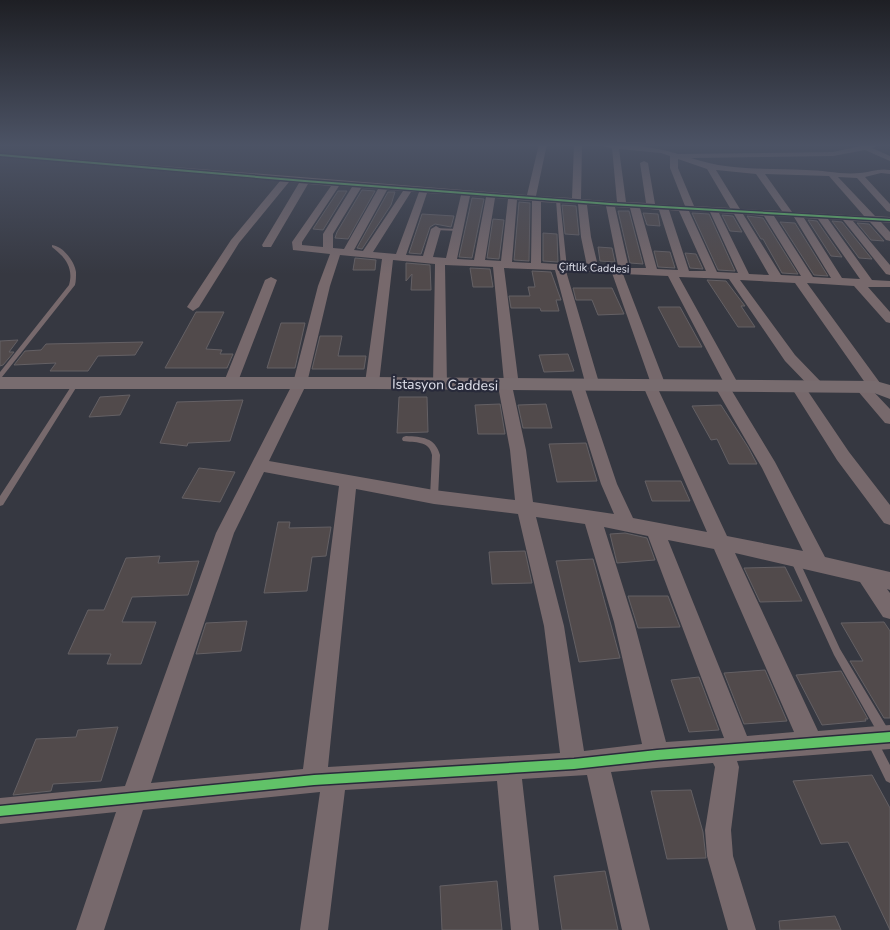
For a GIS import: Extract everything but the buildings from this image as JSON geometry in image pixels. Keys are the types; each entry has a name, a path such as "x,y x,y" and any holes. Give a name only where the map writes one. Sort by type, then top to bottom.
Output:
{"main road":[{"name":"İstasyon Caddesi","path":"0,383 372,383 509,386 879,387"}],"street":[{"path":"193,306 236,242 280,187"},
{"path":"267,245 302,187"},
{"name":"Çiftlik Caddesi","path":"334,187 297,242 296,247 299,249 439,261 652,270 890,284"},
{"path":"337,252 328,234 357,187"},
{"path":"90,930 169,692 225,533 300,383 324,286 337,252 384,187"},
{"path":"394,187 634,206 890,220"},
{"path":"536,187 534,198 536,266"},
{"path":"579,187 579,202 593,268"},
{"path":"620,187 622,205"},
{"path":"648,187 651,207"},
{"path":"680,187 713,274"},
{"path":"723,187 777,278"},
{"path":"771,187 811,235 840,282"},
{"path":"844,187 890,238"},
{"path":"869,187 890,210"},
{"path":"366,254 409,188"},
{"path":"372,383 394,257 424,190"},
{"path":"439,261 458,230 466,193"},
{"path":"479,263 491,195"},
{"path":"513,196 502,264 509,386 525,508 585,763 636,930"},
{"path":"610,204 620,269 654,386 719,542 811,743"},
{"path":"634,206 652,270"},
{"path":"663,207 684,272"},
{"path":"713,210 745,276"},
{"path":"768,213 804,280 879,387 890,419"},
{"path":"822,217 864,283 890,319"},
{"path":"846,218 890,272"},
{"path":"436,229 439,261 440,385"},
{"path":"561,267 585,386 609,484 627,524"},
{"path":"671,272 727,387 819,564"},
{"path":"732,276 790,358 808,387 843,456 889,515"},
{"path":"230,384 271,280"},
{"path":"259,465 434,497 525,508 627,524 794,557 890,581"},
{"path":"314,930 348,481"},
{"path":"592,518 624,622 657,755"},
{"path":"656,530 731,749 718,830 720,856 742,930"},
{"path":"868,576 890,610"},
{"path":"0,811 136,796 324,780 585,763 657,755 882,737"},
{"path":"508,768 525,930"}],"lane":[{"path":"558,200 561,267"},
{"path":"436,229 458,230"},
{"path":"0,376 72,285 74,277 71,265 66,256 54,246"},
{"path":"0,503 76,384"},
{"path":"406,439 425,440 435,448 434,497"},
{"path":"794,557 838,652 882,737 890,777"}],"cycle path":[{"path":"390,187 610,204 890,220"},
{"path":"0,811 314,780 574,764 657,755 890,737"}]}
